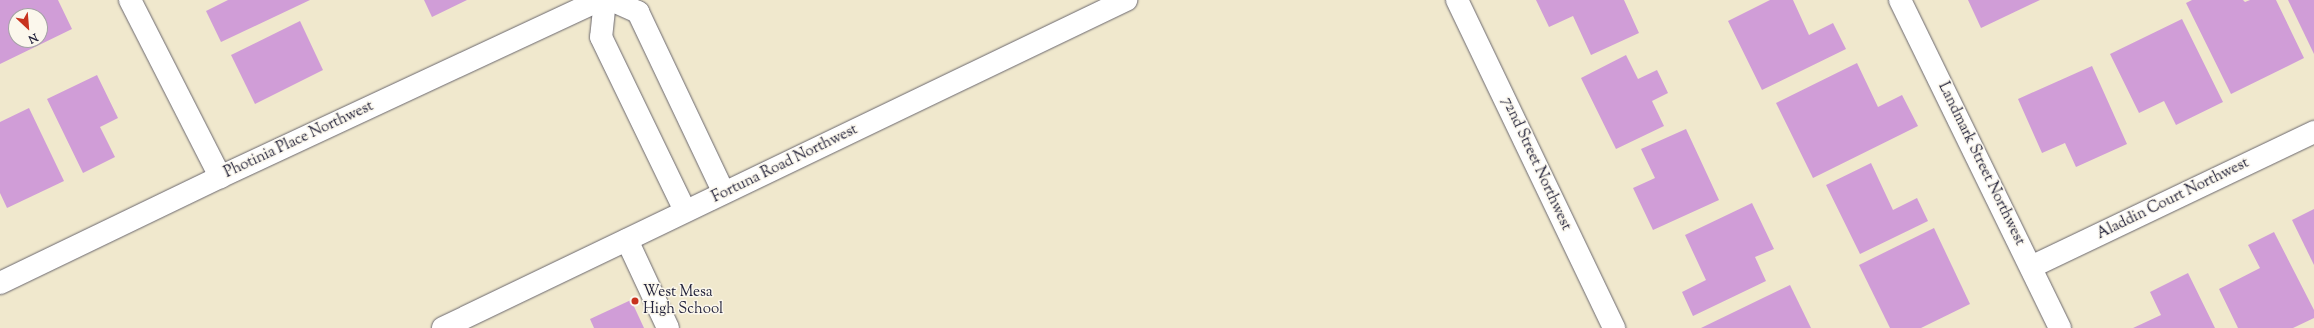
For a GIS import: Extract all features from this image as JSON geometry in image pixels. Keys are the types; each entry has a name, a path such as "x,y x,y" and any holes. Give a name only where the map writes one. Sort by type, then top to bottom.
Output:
{"street":[{"path":"130,0 220,177"},
{"name":"Photinia Place Northwest","path":"0,283 220,177 600,0"},
{"path":"605,0 601,37 685,212"},
{"path":"611,0 638,12 724,193"},
{"name":"Fortuna Road Northwest","path":"444,328 1126,0"},
{"name":"72nd Street Northwest","path":"1458,0 1614,328"},
{"name":"Landmark Street Northwest","path":"1900,0 2060,328"},
{"name":"Aladdin Court Northwest","path":"2031,267 2314,132"},
{"path":"627,240 668,328"}],"building":[{"path":"0,0 58,0 72,29 48,41 48,8 8,8 8,48 33,48 0,64"},
{"path":"228,0 310,0 221,42 206,11"},
{"path":"424,0 467,0 432,17"},
{"path":"1536,0 1624,0 1639,33 1591,55 1573,16 1549,27"},
{"path":"1770,0 1793,0 1809,35 1833,23 1846,49 1762,90 1728,21"},
{"path":"1968,0 2040,0 1981,28"},
{"path":"2192,0 2243,0 2245,2 2250,0 2276,0 2304,58 2231,94 2186,3"},
{"path":"2288,0 2314,0 2314,54"},
{"path":"2182,19 2223,102 2176,125 2164,101 2139,113 2110,54"},
{"path":"300,21 323,70 255,104 231,55"},
{"path":"1626,55 1638,79 1657,70 1668,93 1652,101 1664,126 1616,149 1581,78"},
{"path":"1857,63 1878,107 1902,95 1918,126 1813,178 1776,103"},
{"path":"2092,66 2127,144 2076,167 2065,143 2042,153 2018,99"},
{"path":"97,75 118,118 100,127 115,157 83,173 47,99"},
{"path":"29,108 64,181 7,208 0,193 0,122"},
{"path":"1686,129 1719,200 1653,230 1633,188 1655,178 1641,149"},
{"path":"1871,163 1893,210 1917,198 1928,221 1860,254 1826,185"},
{"path":"1752,203 1774,249 1755,257 1766,281 1693,316 1682,292 1706,280 1685,235"},
{"path":"2314,209 2314,265 2292,220"},
{"path":"1934,228 1970,304 1921,328 1890,328 1859,265"},
{"path":"2274,232 2314,310 2314,318 2293,328 2238,328 2219,289 2260,268 2248,245"},
{"path":"2188,273 2215,328 2133,328 2161,315 2150,292"},
{"path":"1790,285 1811,328 1701,328"},
{"path":"631,300 644,328 594,328 590,319"}],"place":[{"name":"West Mesa High School","path":"635,301"}]}
